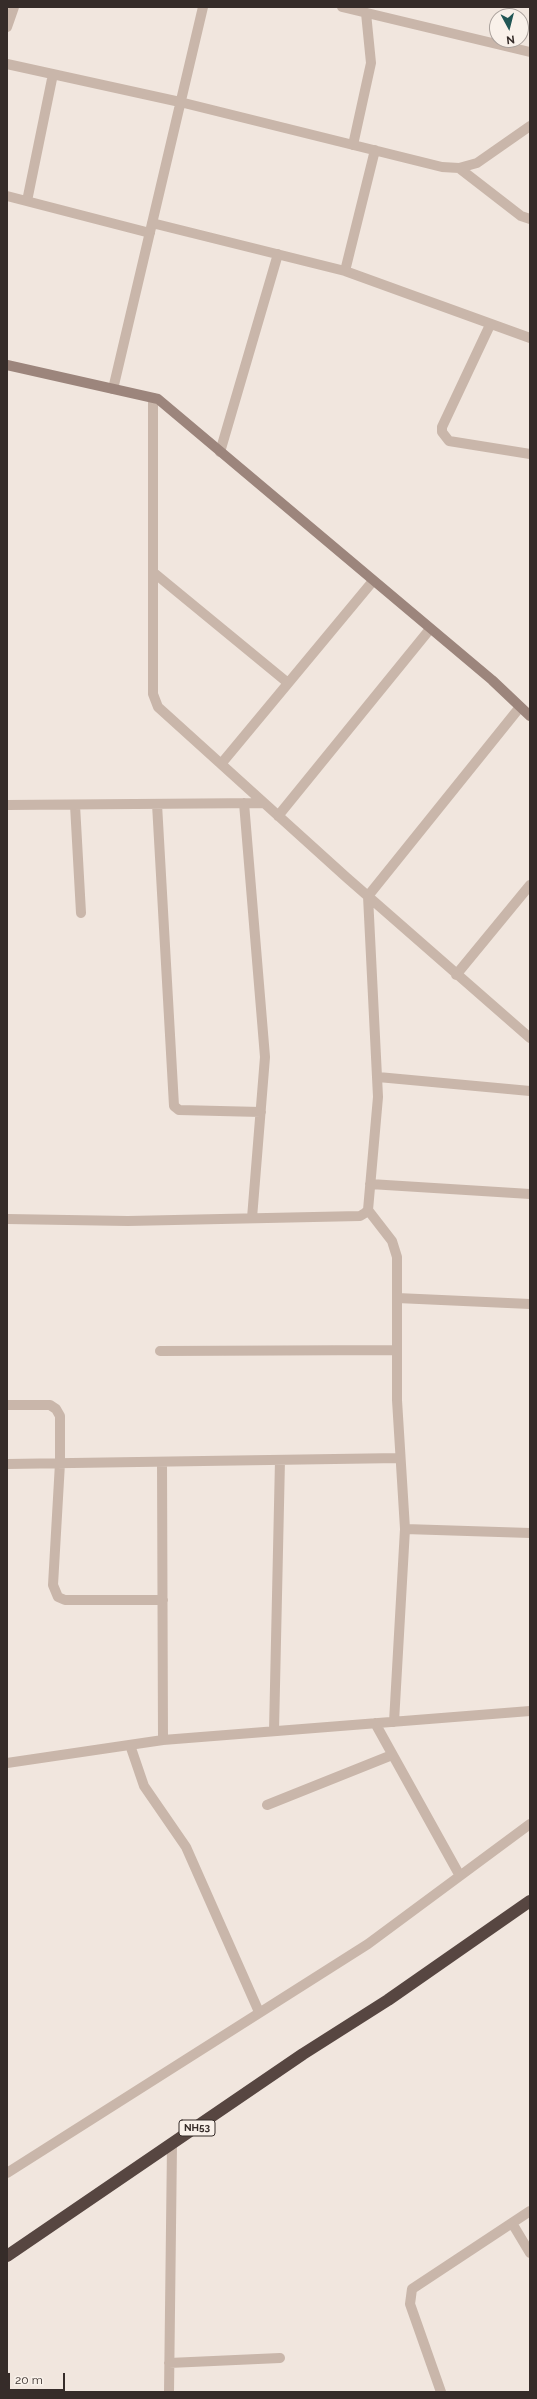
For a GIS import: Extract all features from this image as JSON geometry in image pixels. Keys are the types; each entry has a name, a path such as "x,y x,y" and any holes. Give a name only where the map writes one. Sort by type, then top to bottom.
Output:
{"highway":[{"name":"NH53","path":"7,2256 172,2145 303,2054 388,2000 530,1901"}],"main road":[{"path":"7,364 158,399 430,629 530,716"}],"street":[{"path":"7,27 14,7"},
{"path":"113,389 203,7"},
{"path":"342,7 530,52"},
{"path":"353,145 371,63 366,13"},
{"path":"7,64 180,102 442,167 458,168 477,163 530,126"},
{"path":"27,201 53,74"},
{"path":"345,271 375,150"},
{"path":"458,168 521,216 530,219"},
{"path":"7,196 278,254 345,271 490,325 530,338"},
{"path":"220,452 278,254"},
{"path":"490,325 442,427 442,432 449,441 530,454"},
{"path":"153,398 153,694 155,701 163,712 263,803 456,975 530,1038"},
{"path":"153,572 288,682"},
{"path":"221,764 373,581"},
{"path":"278,816 430,629"},
{"path":"394,1722 405,1529 397,1410 397,1258 395,1246 368,1210 378,1097 378,1077 368,896 520,707"},
{"path":"244,803 265,1068 252,1218"},
{"path":"7,805 263,803"},
{"path":"157,804 174,1106 179,1110 261,1112"},
{"path":"75,805 81,913"},
{"path":"456,975 530,884"},
{"path":"378,1077 530,1091"},
{"path":"370,1184 530,1194"},
{"path":"7,1219 128,1222 360,1216 368,1210"},
{"path":"397,1298 530,1304"},
{"path":"160,1351 397,1350"},
{"path":"7,1405 50,1405 56,1409 60,1416 60,1463 53,1585 58,1597 65,1600 163,1600"},
{"path":"7,1464 400,1458"},
{"path":"274,1731 280,1460"},
{"path":"162,1462 163,1740"},
{"path":"405,1529 530,1533"},
{"path":"7,1763 163,1740 530,1712"},
{"path":"374,1723 460,1876"},
{"path":"130,1745 144,1786 186,1847 259,2012"},
{"path":"266,1805 392,1755"},
{"path":"7,2173 368,1944 530,1824"},
{"path":"169,2392 172,2145"},
{"path":"441,2392 410,2304 412,2289 530,2211"},
{"path":"512,2223 530,2253"},
{"path":"169,2363 280,2358"}]}
